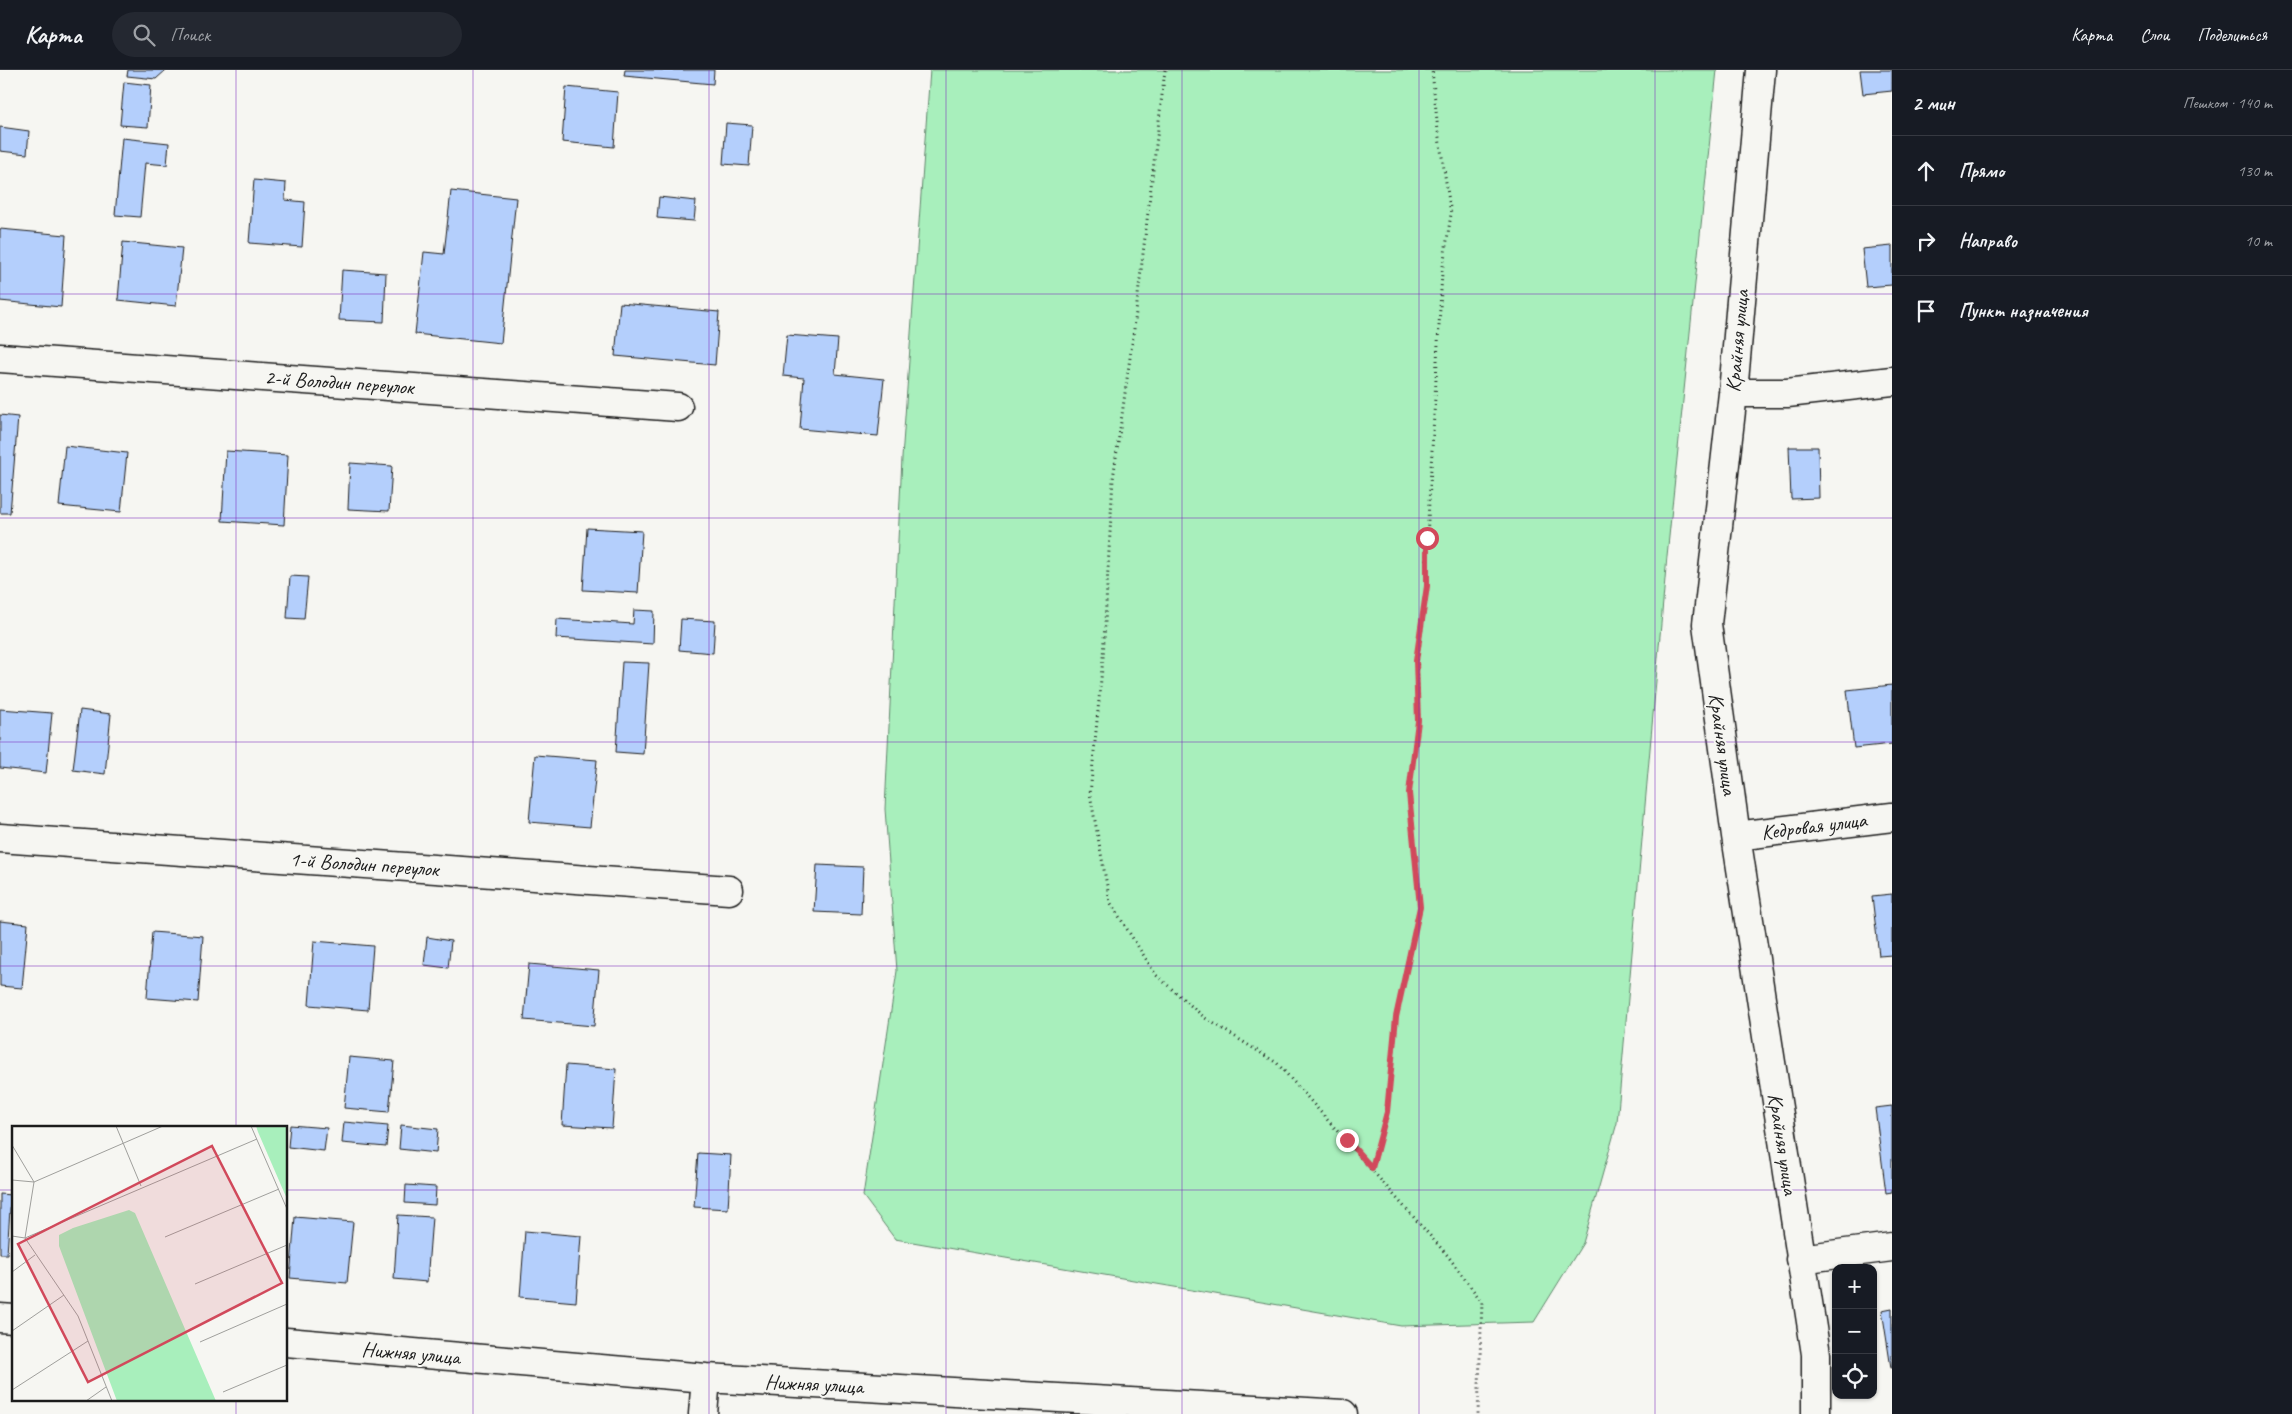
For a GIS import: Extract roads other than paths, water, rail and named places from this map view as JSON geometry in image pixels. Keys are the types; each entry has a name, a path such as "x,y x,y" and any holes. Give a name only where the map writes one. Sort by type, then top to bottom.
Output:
{"street":[{"name":"Крайняя улица","path":"1761,70 1733,393 1707,624 1736,836 1816,1354 1816,1414"},
{"name":"2-й Володин переулок","path":"0,358 678,407"},
{"path":"1733,393 1787,393 1892,381"},
{"name":"Кедровая улица","path":"1736,836 1892,817"},
{"name":"1-й Володин переулок","path":"0,838 728,890"},
{"path":"1800,1259 1892,1247"},
{"name":"Нижняя улица","path":"288,1342 706,1378 1343,1414"},
{"path":"703,1414 706,1378"}]}
